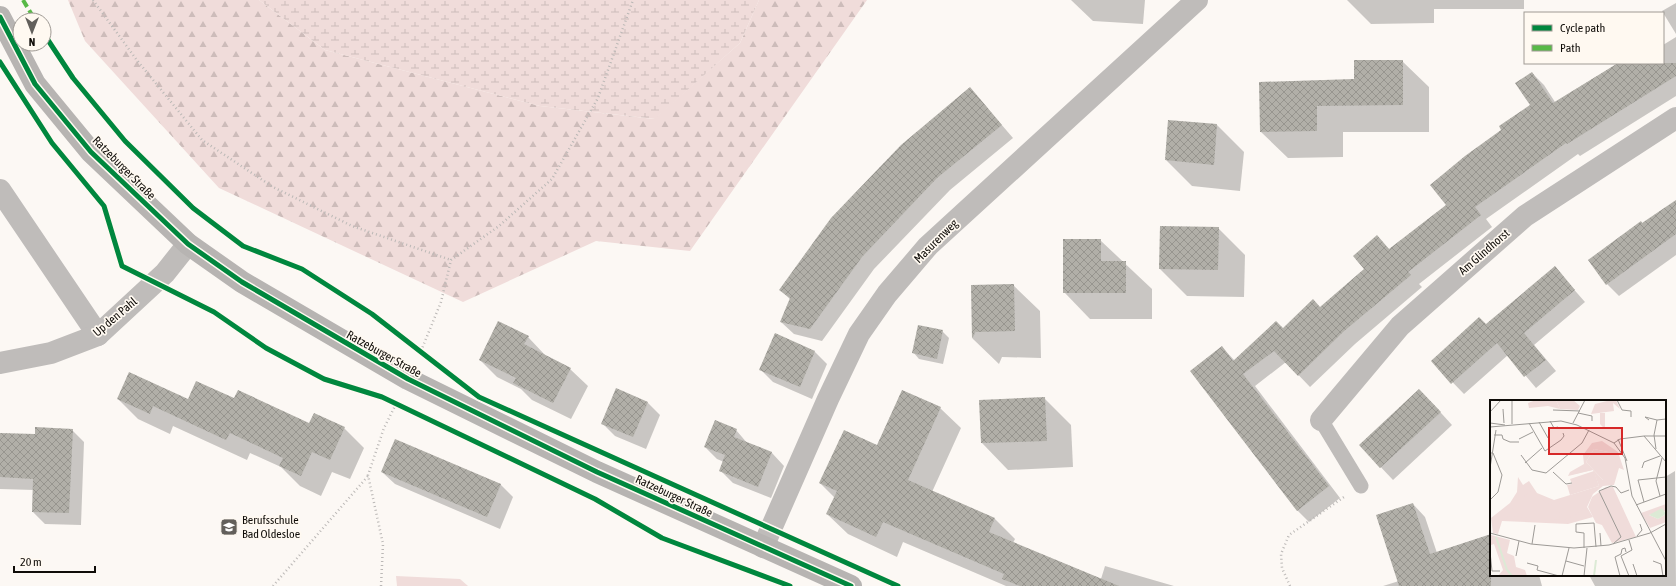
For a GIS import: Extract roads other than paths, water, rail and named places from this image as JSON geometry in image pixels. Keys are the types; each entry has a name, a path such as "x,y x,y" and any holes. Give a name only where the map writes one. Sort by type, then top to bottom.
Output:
{"main road":[{"name":"Ratzeburger Straße","path":"0,17 35,84 91,152 188,244 242,282 408,379 597,472 851,586"}],"street":[{"name":"Masurenweg","path":"763,547 828,399 859,334 887,294 928,246 1197,0"},
{"name":"Am Glindhorst","path":"1321,420 1400,326 1525,216 1676,118"},
{"path":"0,190 98,335"},
{"name":"Up den Pahl","path":"0,364 51,353 98,335 165,273 188,244"}],"lane":[{"path":"1321,420 1361,486"}],"place":[{"name":"Berufsschule Bad Oldesloe","path":"229,527"}]}
